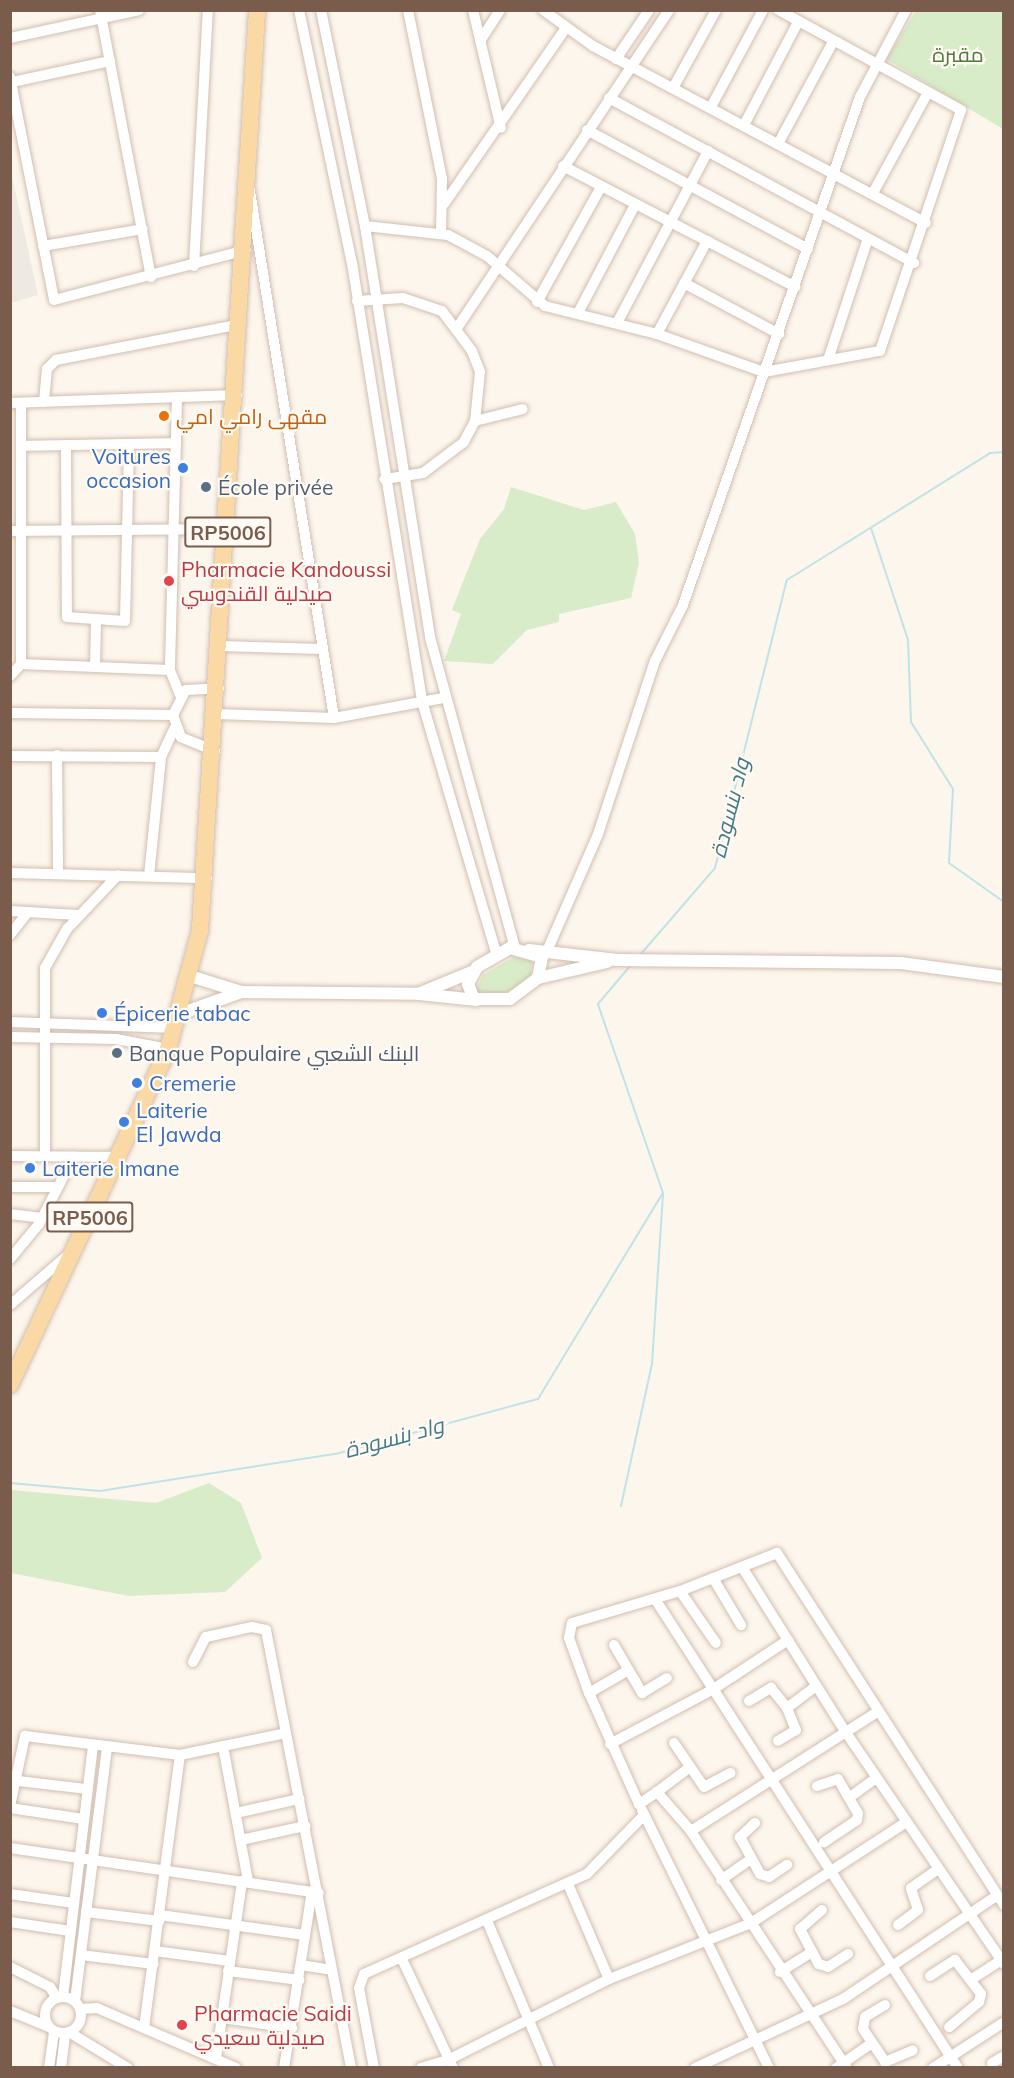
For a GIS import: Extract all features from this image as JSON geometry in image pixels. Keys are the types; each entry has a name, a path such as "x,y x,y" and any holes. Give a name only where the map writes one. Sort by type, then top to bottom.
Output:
{"main road":[{"name":"RP5006","path":"13,1372 120,1157 168,1049 190,976 207,878 246,250 257,10"}],"street":[{"path":"10,38 101,14 139,10"},
{"path":"194,266 208,10"},
{"path":"299,10 357,301 384,479 422,701 496,952"},
{"path":"321,10 365,226 443,698 515,948"},
{"path":"408,10 444,204 441,233"},
{"path":"473,10 501,128"},
{"path":"480,40 501,10"},
{"path":"543,10 565,29 616,59 711,107 926,223"},
{"path":"616,59 649,10"},
{"path":"457,328 669,10"},
{"path":"673,88 716,10"},
{"path":"711,107 763,10"},
{"path":"365,226 441,233 498,265 537,302 657,334 764,372 882,349 914,263 961,110 778,10"},
{"path":"547,951 598,834 650,675 683,605 833,173 874,64 906,10"},
{"path":"101,14 151,277"},
{"path":"744,125 798,21"},
{"path":"444,204 501,128 565,29"},
{"path":"778,144 833,42"},
{"path":"110,61 11,80 54,300 194,266 246,250"},
{"path":"873,194 928,92"},
{"path":"609,98 914,263"},
{"path":"587,130 808,249"},
{"path":"617,323 708,151"},
{"path":"563,166 795,287"},
{"path":"249,183 321,649 334,718"},
{"path":"537,302 601,187"},
{"path":"578,313 635,205"},
{"path":"43,246 143,229"},
{"path":"828,360 868,238"},
{"path":"657,334 707,241"},
{"path":"684,283 779,334"},
{"path":"357,301 377,299 424,302 457,328 480,372 475,421 446,460 405,477 384,479"},
{"path":"44,402 47,369 56,360 241,324"},
{"path":"10,676 21,664 16,532 21,446 16,403 177,399 237,395"},
{"path":"149,876 161,757 174,729 173,716 180,695 170,670 177,399"},
{"path":"475,421 523,409"},
{"path":"21,446 176,443"},
{"path":"66,445 67,617 96,621 128,617 129,444"},
{"path":"16,532 228,530"},
{"path":"96,621 96,667"},
{"path":"221,646 321,649"},
{"path":"21,664 170,670"},
{"path":"180,695 195,687 219,688"},
{"path":"217,714 334,718 443,698"},
{"path":"10,713 173,716"},
{"path":"174,729 191,744 215,751"},
{"path":"12,754 161,757"},
{"path":"57,755 58,873"},
{"path":"10,873 207,878"},
{"path":"45,1156 45,968 78,915 118,875"},
{"path":"10,911 78,915"},
{"path":"10,935 28,912"},
{"path":"418,994 474,971 496,952 515,948 617,960 901,963 1004,977"},
{"path":"529,950 543,959 538,978"},
{"path":"190,976 241,992 418,994 477,1000 510,999 538,978 617,960"},
{"path":"474,971 468,988 477,1000"},
{"path":"10,1022 178,1021 241,992"},
{"path":"10,1037 116,1039 168,1049"},
{"path":"10,1156 120,1157"},
{"path":"10,1259 42,1218 74,1156"},
{"path":"10,1187 58,1186"},
{"path":"10,1214 42,1218"},
{"path":"10,1305 75,1249"},
{"path":"695,2067 757,2041 811,2016 968,1915 1000,1901 777,1553 680,1591 571,1624 569,1638 610,1744 644,1815 710,1941 757,2041 769,2067"},
{"path":"742,1567 844,1731 1002,1962 972,1979"},
{"path":"713,1578 741,1625"},
{"path":"680,1591 716,1643"},
{"path":"655,1599 958,2067"},
{"path":"193,1662 206,1637 264,1628 300,1799 315,1892 351,2067"},
{"path":"610,1744 712,1690 788,1640"},
{"path":"614,1645 627,1671 642,1693 668,1678"},
{"path":"589,1693 627,1671"},
{"path":"787,1707 816,1686"},
{"path":"749,1701 771,1688 787,1707 796,1730 778,1741"},
{"path":"691,1831 877,1712"},
{"path":"83,1819 10,1807 12,1780 25,1736 107,1749 180,1755 286,1733"},
{"path":"674,1743 704,1787 730,1773"},
{"path":"49,2067 51,2029 45,2010 60,1997 93,1746"},
{"path":"216,2058 235,1925 245,1881 241,1840 223,1746"},
{"path":"61,2067 67,2033 78,2025 77,2005 81,1955 107,1749"},
{"path":"144,2028 180,1755"},
{"path":"639,1804 690,1767"},
{"path":"818,1786 835,1778 850,1797 856,1820 824,1842"},
{"path":"850,1797 876,1778"},
{"path":"12,1780 87,1789"},
{"path":"657,1792 691,1831 842,2066 872,2043"},
{"path":"236,1813 300,1799"},
{"path":"374,2067 359,1983 370,1970 488,1923 592,1871 644,1815"},
{"path":"755,1823 740,1837 751,1859 765,1878 787,1865"},
{"path":"421,2067 451,2063 609,1979 751,1923 833,1872 905,1823"},
{"path":"241,1840 305,1826"},
{"path":"10,1848 315,1892"},
{"path":"721,1880 751,1859"},
{"path":"898,1925 918,1910 911,1888 938,1869"},
{"path":"568,1884 609,1979"},
{"path":"285,2067 305,1935 315,1892"},
{"path":"10,1894 73,1903"},
{"path":"822,1910 800,1929 812,1952 824,1967 848,1954"},
{"path":"86,1912 235,1925 305,1935"},
{"path":"10,1922 70,1931"},
{"path":"488,1923 549,2067"},
{"path":"155,1951 299,1980"},
{"path":"780,1972 812,1952"},
{"path":"81,1955 153,1964"},
{"path":"402,1959 451,2063"},
{"path":"930,1976 953,1960 972,1979 980,2001 949,2027"},
{"path":"301,1965 332,1970"},
{"path":"10,1967 50,1987 60,1997 77,2005 94,2007 236,2067"},
{"path":"885,2005 863,2022 872,2043 886,2062 913,2050"},
{"path":"10,2011 51,2029 67,2033 128,2067"},
{"path":"222,2018 292,2028"},
{"path":"933,2067 1004,2022"},
{"path":"992,2063 1004,2056"}],"shaded area":[{"path":"11,172 38,295 10,303"}],"green space":[{"name":"مقبرة","path":"916,11 1003,11 1003,129 886,59"},
{"path":"511,487 584,510 616,502 635,534 639,563 631,598 559,614 559,622 527,630 493,664 444,661 461,614 452,610 455,602 480,539 504,509"},
{"path":"514,957 532,961 530,984 481,1000 476,990 483,975"},
{"path":"209,1483 241,1503 262,1558 225,1592 129,1596 11,1573 11,1490 156,1503"}],"waterway":[{"name":"واد بنسودة","path":"640,955 715,868 787,580 990,453 1004,452"},
{"name":"واد بنسودة","path":"871,528 908,640 911,722 953,789 949,863 1004,902"},
{"name":"واد بنسودة","path":"10,1483 100,1491 339,1453 538,1399 663,1193 598,1004 630,966"},
{"name":"واد بنسودة","path":"621,1506 652,1364 663,1194"}],"place":[{"name":"مقهى رامي امي","path":"164,416"},
{"name":"Voitures occasion","path":"183,468"},
{"name":"École privée","path":"206,487"},
{"name":"Pharmacie Kandoussi صيدلية القندوسي","path":"169,581"},
{"name":"Épicerie tabac","path":"102,1013"},
{"name":"Banque Populaire البنك الشعبي","path":"117,1053"},
{"name":"Cremerie","path":"137,1083"},
{"name":"Laiterie El Jawda","path":"124,1122"},
{"name":"Laiterie Imane","path":"30,1168"},
{"name":"Pharmacie Saidi صيدلية سعيدي","path":"182,2025"}]}
